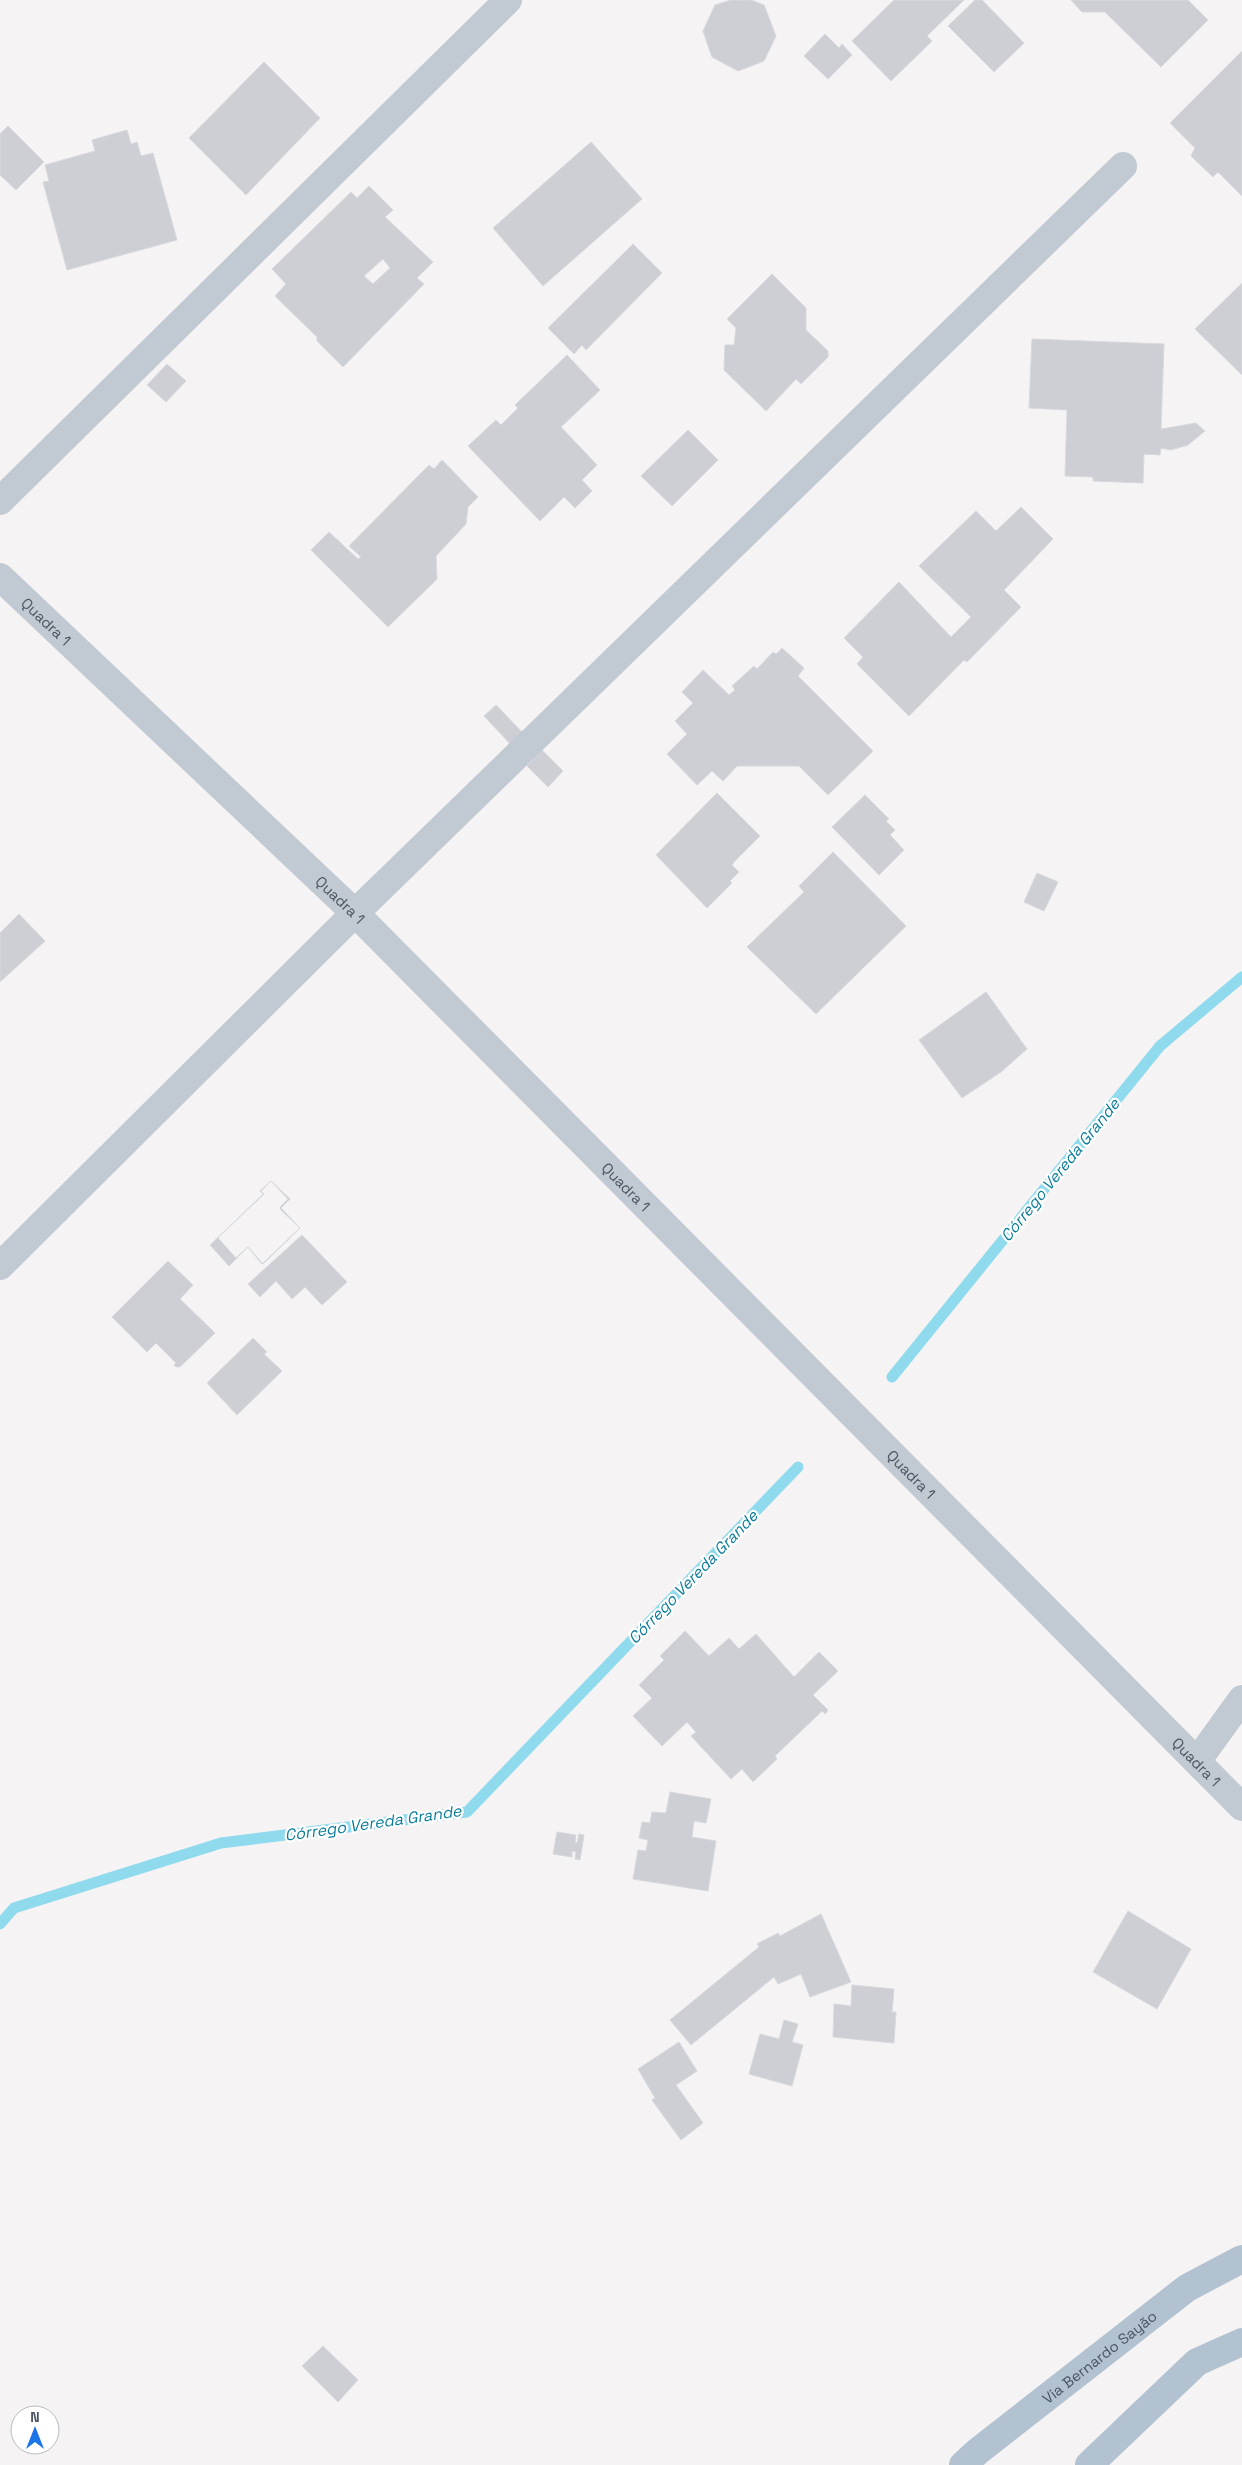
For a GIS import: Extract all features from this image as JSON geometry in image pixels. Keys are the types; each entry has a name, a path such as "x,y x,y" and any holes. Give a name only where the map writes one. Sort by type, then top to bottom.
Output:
{"main road":[{"name":"Via Bernardo Sayão","path":"964,2465 977,2452 1187,2288 1242,2259"},
{"path":"1089,2465 1197,2362 1242,2342"}],"street":[{"path":"0,501 508,0"},
{"path":"0,1266 355,913 1123,166"},
{"name":"Quadra 1","path":"0,577 355,913 1198,1760 1242,1807"},
{"path":"1198,1760 1242,1699"}],"building":[{"path":"731,0 751,0 764,5 776,36 764,61 738,71 712,57 703,31 715,5"},
{"path":"894,0 964,0 927,36 932,41 891,81 852,41"},
{"path":"975,0 982,0 1024,43 994,72 948,26"},
{"path":"1071,0 1188,0 1208,20 1161,67 1105,12 1082,12"},
{"path":"825,34 839,48 842,44 852,55 828,79 804,56"},
{"path":"1242,51 1242,196 1218,172 1213,177 1191,156 1195,148 1170,123"},
{"path":"264,62 320,118 246,195 189,138"},
{"path":"8,126 44,162 16,190 0,175 0,134"},
{"path":"127,130 131,144 137,142 141,156 153,153 177,240 67,270 43,182 49,181 45,165 95,151 92,140"},
{"path":"591,142 642,199 543,286 493,228"},
{"path":"369,186 393,210 385,217 433,262 417,278 424,284 343,367 317,341 317,337 275,296 286,284 272,269 351,192 357,198","holes":["383,259 390,268 373,284 364,276"]},
{"path":"633,244 662,273 586,350 582,345 574,354 548,328"},
{"path":"772,274 806,308 806,330 828,351 828,357 801,384 796,379 766,411 724,370 725,345 734,345 736,328 727,319"},
{"path":"1242,283 1242,375 1195,329"},
{"path":"1032,339 1164,344 1161,429 1196,423 1205,431 1188,445 1171,450 1161,448 1160,455 1144,454 1143,483 1093,481 1093,477 1065,476 1067,410 1029,408"},
{"path":"567,355 600,390 561,427 597,465 582,480 592,491 575,508 564,497 540,521 468,446 496,420 501,425 518,408 515,405"},
{"path":"167,364 186,381 166,402 147,385"},
{"path":"688,430 718,460 672,506 641,476"},
{"path":"442,460 478,497 468,507 466,524 436,556 437,579 388,627 311,550 329,532 358,559 361,557 349,546 429,465 434,469"},
{"path":"1021,507 1053,539 1004,590 1021,607 967,662 964,660 909,716 857,664 863,657 844,638 899,582 951,637 971,617 919,566 976,511 996,531"},
{"path":"782,648 804,668 798,676 873,751 828,795 799,766 737,766 723,781 712,771 697,785 667,754 687,734 675,721 693,703 682,692 703,670 729,695 735,690 732,686 754,666 757,669 773,652 776,654"},
{"path":"496,705 526,736 514,748 484,716"},
{"path":"542,750 563,771 548,787 527,766"},
{"path":"717,793 760,836 734,862 732,865 739,872 730,881 732,883 707,908 656,855"},
{"path":"865,795 889,819 886,821 895,830 890,835 904,850 879,875 832,827"},
{"path":"833,852 906,926 816,1014 747,947 804,892 799,886"},
{"path":"1037,873 1058,882 1044,911 1024,902"},
{"path":"19,914 45,941 0,982 0,933"},
{"path":"986,992 1027,1049 1001,1072 962,1098 919,1040"},
{"path":"271,1181 290,1199 280,1209 300,1228 263,1264 248,1247 229,1266 210,1245 264,1194 260,1191"},
{"path":"271,1181 288,1199 280,1207 300,1228 262,1264 248,1247 236,1258 218,1238 263,1194 261,1191"},
{"path":"302,1235 347,1282 322,1305 305,1287 292,1299 276,1281 260,1297 248,1284"},
{"path":"168,1261 193,1285 180,1299 215,1333 180,1367 174,1365 176,1363 156,1343 147,1352 112,1317"},
{"path":"253,1338 267,1352 264,1354 282,1371 237,1415 207,1383"},
{"path":"685,1631 709,1656 729,1638 739,1649 756,1634 794,1677 819,1652 838,1671 813,1695 828,1710 825,1714 822,1711 775,1756 777,1759 753,1782 742,1769 731,1779 691,1736 696,1732 687,1722 662,1746 633,1716 652,1698 639,1685 664,1660 660,1656"},
{"path":"670,1792 711,1799 706,1823 694,1821 692,1837 716,1841 708,1891 633,1879 638,1850 646,1851 648,1840 639,1838 642,1822 650,1823 652,1812 666,1813"},
{"path":"557,1832 576,1835 575,1842 577,1843 579,1834 584,1835 580,1860 575,1859 576,1852 572,1851 572,1857 553,1854"},
{"path":"1128,1911 1191,1949 1157,2009 1093,1972"},
{"path":"821,1914 851,1982 810,1997 801,1974 778,1984 774,1977 691,2045 670,2020 759,1947 757,1944 778,1933 780,1936"},
{"path":"852,1985 894,1989 892,2012 896,2012 894,2043 833,2037 834,2004 851,2006"},
{"path":"784,2020 798,2024 792,2042 803,2045 792,2086 749,2074 760,2034 779,2039"},
{"path":"679,2042 697,2071 676,2085 703,2123 681,2140 652,2100 655,2098 638,2069"},
{"path":"323,2346 358,2380 338,2402 302,2366"}],"waterway":[{"name":"Córrego Vereda Grande","path":"892,1377 1160,1046 1242,977"},
{"name":"Córrego Vereda Grande","path":"0,1924 14,1908 221,1843 467,1812 798,1467"}]}
